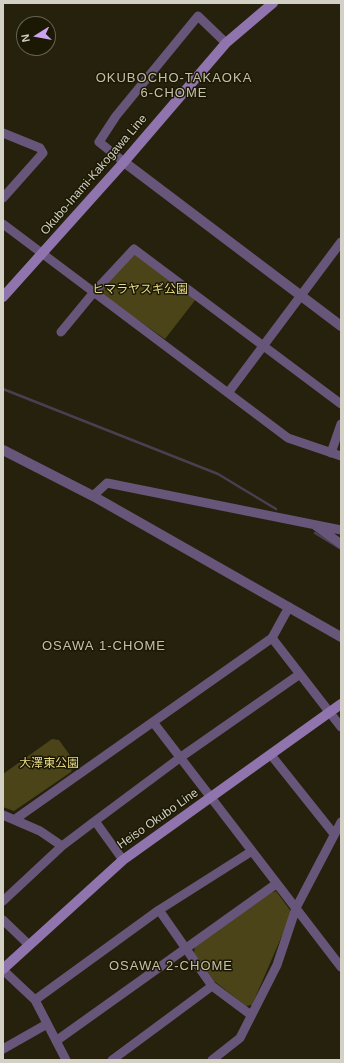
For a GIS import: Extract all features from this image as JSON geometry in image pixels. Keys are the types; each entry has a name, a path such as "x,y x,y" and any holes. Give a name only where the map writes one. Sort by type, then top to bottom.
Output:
{"main road":[{"name":"Okubo-Inami-Kakogawa Line","path":"3,297 124,162 226,43 273,3"},
{"name":"Heiso Okubo Line","path":"3,970 123,860 341,704"}],"street":[{"path":"226,43 198,16 116,116 99,142 341,326"},
{"path":"3,133 40,148 43,153 3,198"},
{"path":"3,224 288,438 341,456"},
{"path":"228,393 264,347 341,242"},
{"path":"61,332 94,292 134,249 341,404"},
{"path":"331,453 341,424"},
{"path":"3,450 92,496 341,637"},
{"path":"92,496 107,483 341,530"},
{"path":"314,524 341,544"},
{"path":"14,820 272,638 289,607"},
{"path":"272,638 341,727"},
{"path":"3,901 62,846 181,757 300,674"},
{"path":"153,722 212,796 276,884 341,967"},
{"path":"271,755 334,834"},
{"path":"3,815 40,831 62,846"},
{"path":"95,821 123,860"},
{"path":"212,1060 240,1038 277,965 296,908 341,822"},
{"path":"35,1000 159,910 252,851"},
{"path":"56,1041 276,884"},
{"path":"159,910 212,986 251,1015"},
{"path":"3,920 29,945"},
{"path":"3,970 35,1000 66,1060"},
{"path":"112,1060 212,986"},
{"path":"3,1049 47,1024"}],"green space":[{"name":"ヒマラヤスギ公園","path":"134,254 196,299 165,339 101,294 101,289"},
{"name":"大澤東公園","path":"52,739 59,740 74,761 71,772 14,811 3,807 3,774"},
{"path":"276,891 290,910 290,917 252,1005 246,1006 214,981 194,953 195,946"}],"waterway":[{"path":"3,389 218,474 276,509"},
{"path":"315,533 341,549"}],"district":[{"name":"OKUBOCHO-TAKAOKA 6-CHOME","path":"174,86"},
{"name":"OSAWA 1-CHOME","path":"104,646"},
{"name":"OSAWA 2-CHOME","path":"171,966"}]}
